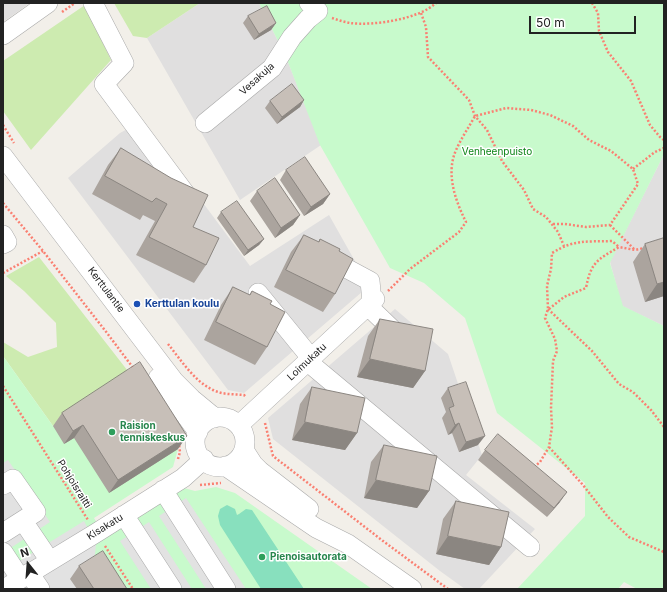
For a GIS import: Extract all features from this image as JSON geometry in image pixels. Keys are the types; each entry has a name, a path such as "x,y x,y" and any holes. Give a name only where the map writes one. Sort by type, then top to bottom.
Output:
{"street":[{"path":"3,35 48,3"},
{"path":"93,3 124,63 104,84 192,203"},
{"name":"Vesakuja","path":"205,124 272,68 292,37 308,19 314,7"},
{"name":"Kerttulantie","path":"9,150 174,381 192,399 215,418"},
{"name":"Kerttulantie","path":"3,176 198,432"},
{"path":"3,235 7,242 3,244"},
{"path":"331,260 370,281 372,302 399,336"},
{"path":"258,293 309,360 530,547"},
{"name":"Loimukatu","path":"239,425 372,302"},
{"path":"244,450 236,460 225,466 212,465 204,460 198,451 196,445 198,432 205,423 215,418 228,418 239,425 244,437 244,450 260,472 323,520 348,544"},
{"name":"Kisakatu","path":"4,589 183,478 204,460"},
{"path":"225,466 316,528 348,544 412,589"},
{"path":"3,485 13,479 36,512 3,533"},
{"path":"163,490 226,589"},
{"path":"124,515 172,589"},
{"path":"23,521 50,561"},
{"path":"3,552 25,576 40,589"}],"path":[{"path":"314,7 333,19 350,23 390,22 421,12 436,3"},
{"path":"592,3 598,13 599,31 608,52 631,81 650,125 664,140"},
{"path":"421,12 426,27 428,57 469,100 474,116 487,130 502,161 524,190 533,209 546,217 552,224 558,232 564,246"},
{"path":"474,116 506,108 531,110 550,115 573,126 589,140 611,151 633,169 638,184 610,225 586,228 565,224 552,224"},
{"path":"372,302 388,290 410,269 459,232 466,222 458,207 453,186 451,167 456,149 474,116"},
{"path":"3,124 9,150"},
{"path":"633,169 655,152 664,148"},
{"path":"3,203 43,251 138,375"},
{"path":"610,225 635,250"},
{"path":"534,467 540,462 549,448 552,427 551,408 553,361 557,351 555,339 545,318 548,309 547,286 551,269 552,253 564,246 580,241 612,241 619,247 635,250 648,248"},
{"path":"548,309 564,297 586,288 589,274 595,262 619,247"},
{"path":"3,273 43,251"},
{"path":"548,309 592,351 619,384 633,392 651,410 664,427"},
{"path":"168,343 196,379 214,390 227,394 244,395"},
{"name":"Pohjoisraitti","path":"3,386 133,589"},
{"path":"263,418 273,456 448,589"},
{"path":"177,464 180,452 178,440"},
{"path":"549,448 583,485 608,517 629,537 664,552"}],"shaded area":[{"path":"3,3 30,3 3,22"},
{"path":"200,3 259,3 286,57 321,145 240,200 147,38"},
{"path":"142,121 250,266 329,215 369,286 244,393 228,390 68,178 120,133"},
{"path":"664,154 664,326 622,306 610,262"},
{"path":"395,309 448,354 482,455 466,475 535,529 479,589 465,589 440,571 273,439 268,418"},
{"path":"8,460 50,522 3,553 3,463"},
{"path":"186,498 246,589 206,589 159,516"},
{"path":"84,521 96,544 94,564 77,589 3,589 3,571"},
{"path":"149,522 192,589 151,589 120,541"}],"green space":[{"path":"114,3 200,3 147,38 133,36"},
{"name":"Venheenpuisto","path":"259,3 664,3 664,154 610,263 623,306 664,326 664,589 637,589 624,582 618,589 517,589 585,516 585,483 497,413 465,318 424,283 390,268 320,145 286,57"},
{"path":"85,5 111,60 31,150 3,111 3,61"},
{"path":"39,257 131,375 53,426 3,356 3,342 28,357 57,347 56,323 24,291 6,276"},
{"path":"3,356 53,426 131,375 178,449 173,467 94,518 105,537 184,488 195,491 216,487 235,493 372,589 3,589"},
{"name":"Pienoisautorata","path":"227,505 235,509 237,515 246,509 252,510 304,589 261,589 220,525 218,516 220,509"}],"building":[{"path":"267,6 276,23 259,34 248,16"},
{"path":"292,84 304,100 282,117 270,101"},
{"path":"121,148 171,178 208,195 193,227 219,238 206,265 149,237 167,204 156,198 152,202 105,176"},
{"path":"305,157 330,194 311,207 286,170"},
{"path":"275,178 300,215 281,228 257,191"},
{"path":"237,201 264,239 248,250 221,212"},
{"path":"304,235 319,242 320,239 340,249 339,251 353,259 335,294 286,270"},
{"path":"664,238 664,282 657,284 645,244"},
{"path":"233,287 250,295 252,291 272,301 270,304 285,312 267,347 216,322"},
{"path":"380,319 433,329 425,371 370,359"},
{"name":"Raision tenniskeskus","path":"140,362 187,436 118,480 83,425 73,431 62,413"},
{"path":"466,382 485,436 466,442 459,423 455,425 449,408 454,406 448,388"},
{"path":"312,387 365,398 357,433 305,422"},
{"path":"498,434 567,492 554,508 485,450"},
{"path":"384,445 437,456 429,491 376,480"},
{"path":"456,501 509,512 501,547 448,536"},
{"path":"103,551 127,589 94,589 79,566"}],"place":[{"name":"Kerttulan koulu","path":"137,304"},
{"name":"Raision tenniskeskus","path":"112,432"},
{"name":"Pienoisautorata","path":"262,557"}]}
